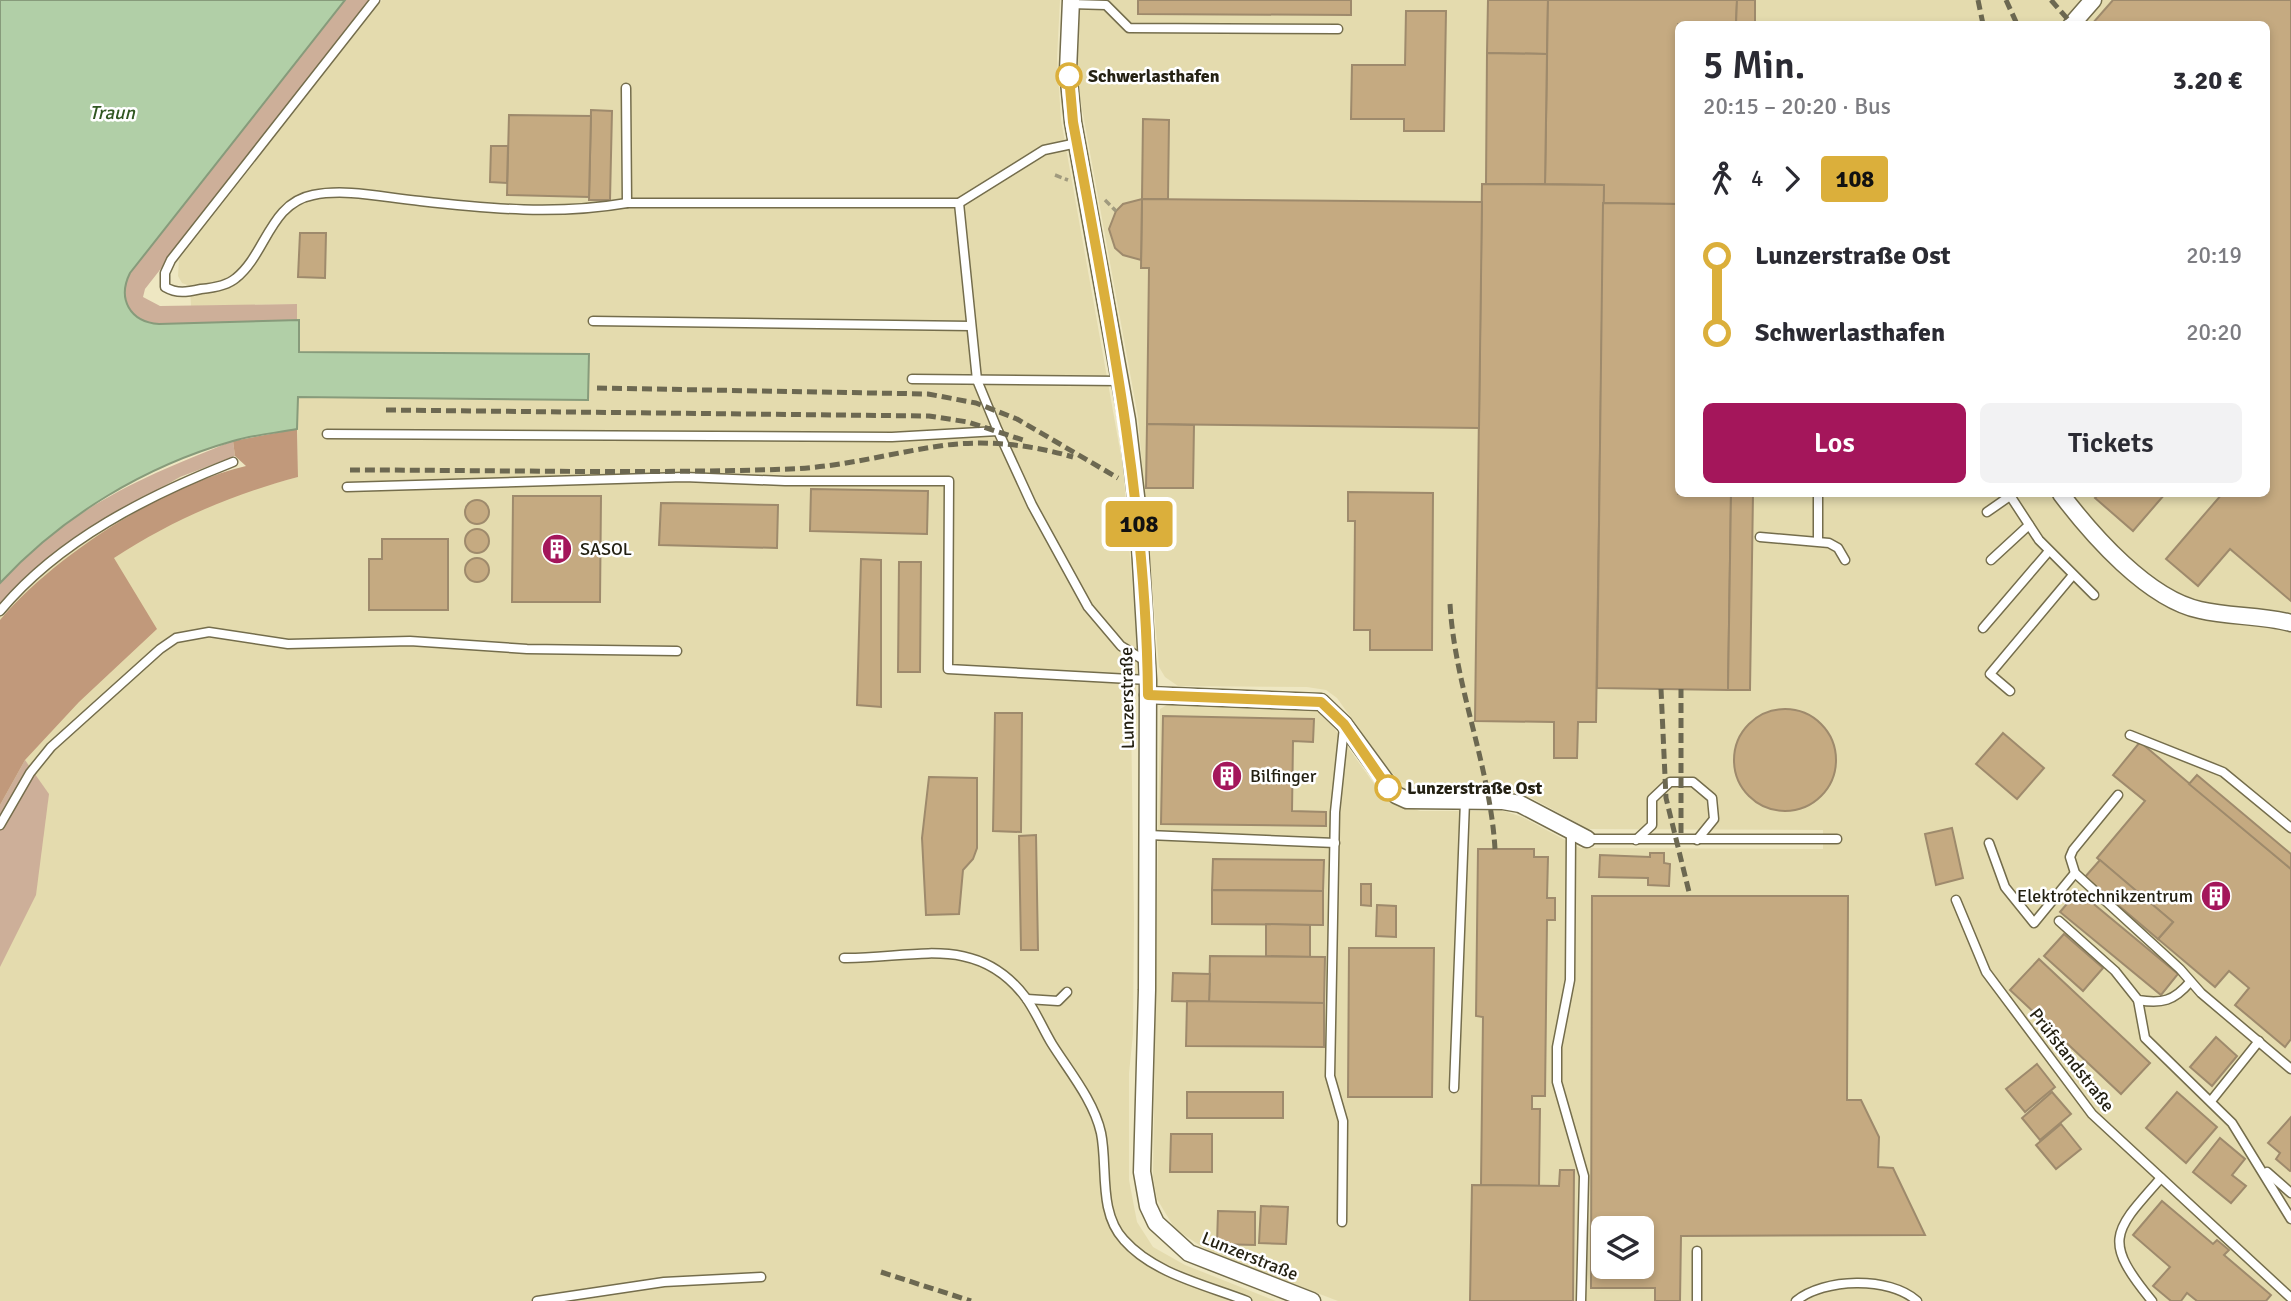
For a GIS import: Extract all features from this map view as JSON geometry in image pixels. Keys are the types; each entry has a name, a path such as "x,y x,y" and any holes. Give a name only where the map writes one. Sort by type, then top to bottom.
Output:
{"street":[{"path":"2075,21 2093,0"},
{"name":"Lunzerstraße","path":"1070,2 1068,71 1077,143 1120,381 1138,513 1148,687 1142,1172 1148,1206 1156,1223 1189,1253 1312,1301"},
{"path":"2064,497 2132,570 2179,602 2199,610 2291,623"},
{"path":"1148,687 1321,702 1344,724 1396,795 1407,800 1520,804 1587,839"}],"lane":[{"path":"375,0 171,260 165,273 165,286 174,292 187,292 234,280 252,262 276,220 289,205 311,195 338,192 496,210 590,209 627,203 959,204 1044,150 1077,143"},
{"path":"1070,2 1106,5 1129,28 1338,29"},
{"path":"626,88 627,203"},
{"path":"959,204 977,380 1032,505 1088,607 1121,646 1147,662"},
{"path":"593,321 971,326"},
{"path":"912,379 1120,381"},
{"path":"327,434 891,437 998,431"},
{"path":"0,611 52,561 87,537 177,486 233,462"},
{"path":"347,487 684,477 785,481 949,481 948,669 1148,687"},
{"path":"1818,497 1818,540"},
{"path":"1987,512 2007,497"},
{"path":"2011,497 2049,551 2094,595"},
{"path":"1991,560 2029,525"},
{"path":"1760,537 1818,540 1838,548 1845,560"},
{"path":"1983,628 2049,551"},
{"path":"2010,691 1990,674 2073,575"},
{"path":"0,825 30,773 51,747 160,649 176,638 192,633 209,632 288,644 410,640 527,649 677,651"},
{"path":"1342,1222 1343,1121 1330,1076 1335,843 1344,724"},
{"path":"2130,735 2223,772 2291,828"},
{"path":"1636,840 1653,825 1652,799 1670,782 1693,782 1712,798 1714,819 1697,840"},
{"path":"2118,795 2073,850 2070,857 2075,873 2190,982 2291,1069"},
{"path":"1454,1088 1465,801"},
{"path":"1571,833 1570,980 1557,1047 1557,1082 1584,1176 1581,1301"},
{"path":"1148,835 1335,843"},
{"path":"1587,839 1837,839"},
{"path":"1989,842 2005,887 2034,923 2075,873"},
{"name":"Prüfstandstraße","path":"1956,900 1973,947 1993,983 2092,1114 2291,1298"},
{"path":"2059,921 2115,971 2138,1000 2145,1038 2232,1123 2291,1219"},
{"path":"844,958 937,952 962,954 999,970 1027,999 1088,1101 1100,1130 1106,1196 1113,1223 1122,1238 1152,1263 1247,1301"},
{"path":"2138,1000 2156,1003 2171,1000 2190,982"},
{"path":"1027,999 1058,1001 1068,992"},
{"path":"2211,1101 2259,1041"},
{"path":"2262,1168 2291,1193"},
{"path":"2152,1301 2125,1268 2117,1237 2125,1218 2161,1178"},
{"path":"1697,1251 1697,1301"},
{"path":"537,1301 664,1282 761,1277"},
{"path":"1796,1301 1809,1290 1831,1284 1899,1289 1917,1301"}],"path":[{"path":"1097,192 1116,211"}],"shaded area":[{"path":"345,0 371,0 145,289 143,297 160,306 297,304 297,320 159,324 140,319 129,308 126,300 126,283 130,273"},
{"path":"382,0 1060,0 1057,58 1061,120 1123,467 1139,671 1131,715 1134,919 1129,1180 1137,1222 1153,1247 1185,1265 1276,1301 0,1301 0,606 108,518 180,477 205,507 246,491 298,477 297,397 588,400 588,354 298,352 296,304 191,306 190,286 182,283 178,276 179,259"},
{"path":"1080,0 2291,0 2291,1301 1338,1301 1210,1252 1175,1229 1157,1199 1153,1177 1160,709 1167,705 1302,705 1316,708 1326,717 1375,785 1390,801 1420,811 1504,811 1522,817 1580,848 1823,849 1823,830 1588,829 1521,792 1415,789 1401,782 1387,768 1337,698 1326,690 1307,687 1178,686 1165,677 1159,667 1138,417 1077,81"},
{"path":"297,429 298,477 249,492 180,520 114,558 157,629 79,702 25,760 0,805 0,620 50,571 113,526 181,489 214,475 246,466 235,456 233,441"},
{"path":"233,441 235,456 180,477 108,518 0,606 0,583 53,534 80,514 137,482"},
{"path":"25,760 49,794 36,895 0,967 0,805"}],"water":[{"name":"Traun","path":"0,0 345,0 130,273 125,292 129,307 140,319 159,324 299,320 299,352 589,354 588,400 298,397 297,429 233,441 168,464 137,479 78,515 50,536 0,583"}],"building":[{"path":"1138,0 1351,0 1351,15 1138,14"},
{"path":"1488,0 1548,0 1547,54 1487,53"},
{"path":"1548,0 1737,0 1736,21 1675,21 1675,204 1603,203 1604,185 1545,184"},
{"path":"1737,0 1755,0 1755,21 1736,21"},
{"path":"2113,0 2291,0 2291,601 2230,549 2198,586 2166,559 2219,497 2270,497 2270,21 2095,21"},
{"path":"1406,11 1446,11 1444,131 1404,131 1404,119 1351,119 1352,65 1405,65"},
{"path":"1487,53 1547,54 1545,184 1486,184"},
{"path":"591,110 612,111 610,200 589,200"},
{"path":"509,115 591,116 589,197 507,195"},
{"path":"1143,119 1169,120 1168,199 1142,199"},
{"path":"491,146 508,146 507,183 490,182"},
{"path":"1482,184 1604,185 1596,722 1578,722 1577,758 1554,758 1554,722 1475,721"},
{"path":"1142,199 1482,202 1479,428 1147,424 1149,268 1141,268"},
{"path":"1142,199 1141,260 1123,255 1115,248 1109,229 1116,211 1123,204"},
{"path":"1603,203 1675,204 1675,497 1731,497 1728,690 1597,688"},
{"path":"300,233 326,233 325,278 298,277"},
{"path":"1147,424 1194,425 1193,488 1146,488"},
{"path":"811,489 928,491 927,534 810,531"},
{"path":"1348,492 1433,493 1432,650 1370,650 1370,630 1354,630 1355,521 1348,521"},
{"name":"SASOL","path":"513,496 601,496 600,602 512,602"},
{"path":"1731,497 1753,497 1750,690 1728,690"},
{"path":"2096,497 2162,497 2133,531"},
{"path":"477,500 485,504 489,512 485,520 477,524 469,520 465,512 469,504"},
{"path":"661,503 778,505 777,548 659,545"},
{"path":"477,529 485,533 489,541 485,549 477,553 469,549 465,541 469,533"},
{"path":"382,539 448,539 448,610 369,610 369,559 382,559"},
{"path":"477,558 485,562 489,570 485,578 477,582 469,578 465,570 469,562"},
{"path":"861,559 881,560 881,707 857,705"},
{"path":"899,562 921,562 920,672 898,672"},
{"path":"1785,709 1805,713 1821,724 1832,740 1836,760 1832,780 1821,796 1805,807 1785,811 1765,807 1749,796 1738,780 1734,760 1738,740 1749,724 1765,713"},
{"path":"995,713 1022,713 1021,832 993,831"},
{"name":"Bilfinger","path":"1163,716 1314,719 1313,742 1293,741 1292,811 1326,812 1326,826 1161,824"},
{"path":"2003,733 2044,768 2017,799 1976,764"},
{"name":"Elektrotechnikzentrum","path":"2140,742 2291,869 2291,1039 2285,1047 2235,1005 2249,988 2229,971 2215,987 2158,939 2173,922 2097,858 2145,801 2113,775"},
{"path":"2197,775 2291,854 2291,869 2189,784"},
{"path":"929,777 977,778 977,848 973,859 963,870 959,914 926,915 922,838"},
{"path":"1952,828 1963,878 1936,885 1925,834"},
{"path":"1036,835 1038,950 1021,950 1019,836"},
{"path":"1478,849 1534,849 1534,857 1548,857 1547,898 1555,898 1555,920 1547,920 1545,1096 1532,1096 1532,1109 1540,1109 1539,1186 1481,1185 1483,1017 1476,1016"},
{"path":"1650,853 1664,853 1664,863 1670,864 1669,886 1648,885 1648,878 1599,877 1600,855 1650,857"},
{"path":"1213,859 1324,860 1323,891 1212,890"},
{"path":"2100,860 2173,922 2158,939 2085,877"},
{"path":"1361,884 1371,884 1371,906 1361,905"},
{"path":"1212,890 1323,891 1323,925 1212,924"},
{"path":"2078,891 2178,974 2161,995 2060,912"},
{"path":"1592,896 1848,896 1847,1100 1861,1100 1879,1137 1878,1167 1893,1168 1925,1235 1681,1236 1680,1301 1655,1301 1655,1288 1591,1288 1591,1279 1654,1279 1654,1216 1591,1216"},
{"path":"1377,905 1396,906 1396,937 1376,936"},
{"path":"1266,924 1310,925 1310,957 1266,956"},
{"path":"2064,934 2103,968 2083,991 2044,956"},
{"path":"1349,948 1434,948 1432,1097 1348,1097"},
{"path":"1210,956 1325,957 1324,1003 1209,1002"},
{"path":"2039,959 2150,1063 2121,1094 2010,990"},
{"path":"1173,973 1210,974 1209,1002 1172,1001"},
{"path":"1187,1001 1324,1003 1324,1047 1186,1046"},
{"path":"2216,1037 2237,1056 2212,1086 2190,1067"},
{"path":"2037,1064 2055,1087 2025,1112 2006,1089"},
{"path":"1187,1092 1283,1092 1283,1118 1187,1118"},
{"path":"2052,1092 2071,1114 2040,1140 2022,1118"},
{"path":"2177,1092 2217,1127 2186,1163 2146,1128"},
{"path":"2291,1117 2290,1171 2276,1159 2280,1153 2268,1143"},
{"path":"2061,1124 2081,1149 2056,1169 2036,1145"},
{"path":"1171,1134 1212,1134 1212,1172 1170,1172"},
{"path":"2220,1138 2245,1159 2232,1175 2246,1186 2231,1203 2193,1172"},
{"path":"1560,1170 1574,1170 1573,1301 1470,1301 1472,1185 1559,1186"},
{"path":"2162,1201 2213,1244 2217,1240 2229,1250 2224,1255 2271,1295 2266,1301 2197,1301 2187,1293 2181,1301 2171,1301 2153,1286 2170,1267 2133,1235"},
{"path":"1261,1206 1288,1207 1286,1244 1259,1243"},
{"path":"1218,1211 1255,1212 1255,1245 1217,1244"}],"railway":[{"path":"1978,0 1982,21"},
{"path":"2006,0 2016,21"},
{"path":"2051,0 2069,21"},
{"path":"597,388 928,394 976,403 1017,419 1118,478"},
{"path":"386,410 929,416 968,422 1023,440"},
{"path":"350,470 625,472 790,469 947,445 979,443 1042,449 1073,457"},
{"path":"1450,604 1458,666 1487,787 1495,849"},
{"path":"1661,689 1666,798 1690,896"},
{"path":"1681,689 1681,833"},
{"path":"881,1272 971,1301"}],"bus line":[{"name":"108","path":"1069,76 1073,122 1130,444 1138,513 1148,695 1304,699 1321,702 1344,724 1388,788"}],"place":[{"name":"Schwerlasthafen","path":"1069,76"},
{"name":"SASOL","path":"557,549"},
{"name":"Bilfinger","path":"1227,776"},
{"name":"Lunzerstraße Ost","path":"1388,788"},
{"name":"Elektrotechnikzentrum","path":"2216,896"}]}
